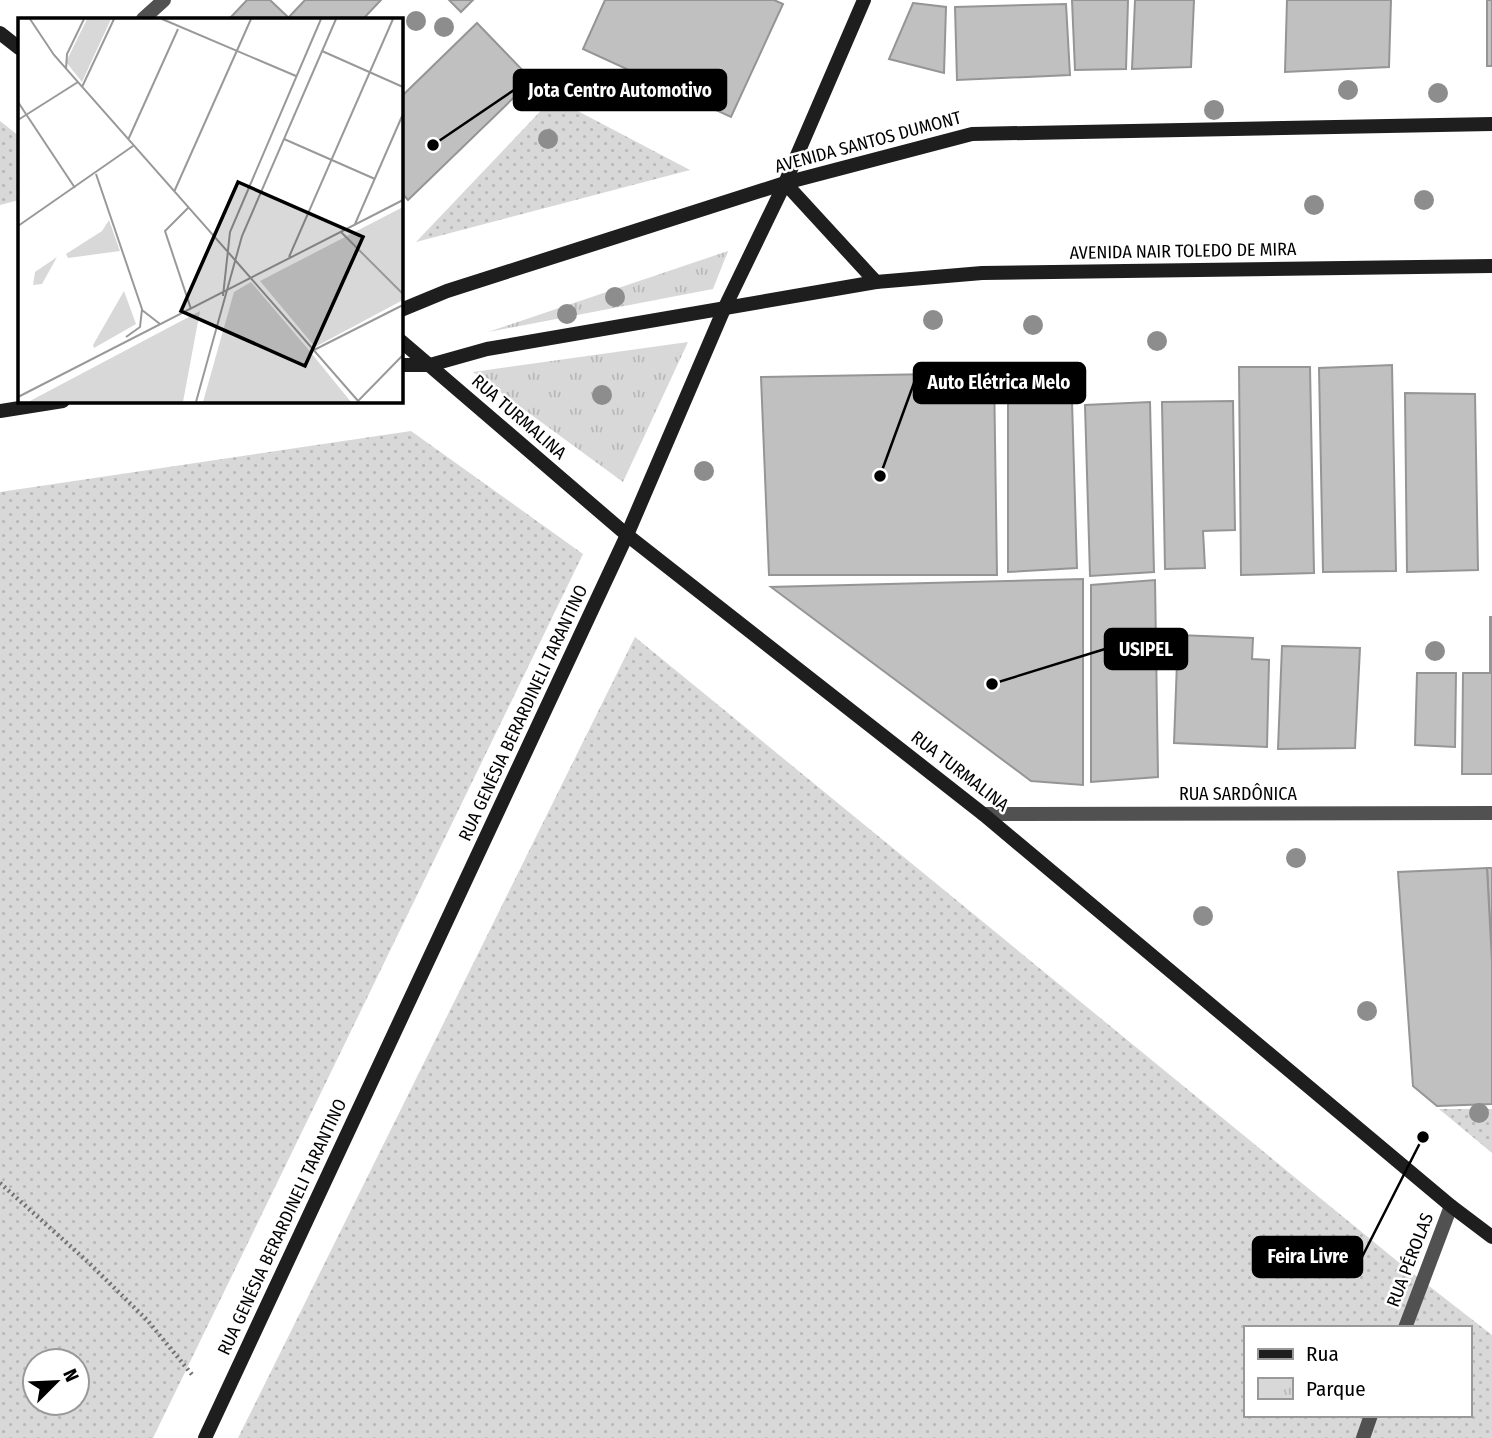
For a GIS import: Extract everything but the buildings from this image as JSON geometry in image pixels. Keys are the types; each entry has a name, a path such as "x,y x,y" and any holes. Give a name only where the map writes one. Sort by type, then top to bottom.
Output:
{"main road":[{"name":"RUA GENÉSIA BERARDINELI TARANTINO","path":"205,1438 627,536 724,309 785,183 864,0"},
{"path":"0,33 18,47"},
{"name":"AVENIDA SANTOS DUMONT","path":"402,310 447,291 785,183 972,134 1492,124"},
{"path":"785,183 876,282"},
{"name":"AVENIDA NAIR TOLEDO DE MIRA","path":"724,309 876,282 982,273 1492,266"},
{"path":"402,365 430,365 488,349 724,309"},
{"name":"RUA TURMALINA","path":"402,342 627,536 984,814 1451,1206 1492,1237"},
{"path":"0,411 57,402"}],"street":[{"path":"144,18 164,0"},
{"name":"RUA SARDÔNICA","path":"984,814 1492,813"},
{"name":"RUA PÉROLAS","path":"1406,1326 1451,1206"},
{"path":"1363,1438 1370,1417"}],"path":[{"path":"0,1183 88,1262 148,1321 219,1407"}],"green space":[{"path":"553,98 690,170 416,242"},
{"path":"0,121 18,135 18,200 0,205"},
{"path":"728,251 713,289 488,332"},
{"path":"688,342 623,482 473,372"},
{"path":"411,431 583,554 153,1438 0,1438 0,492"},
{"path":"635,637 1402,1265 1492,1335 1492,1438 238,1438"},
{"path":"1439,1109 1492,1109 1492,1153"}],"place":[{"name":"Jota Centro Automotivo","path":"433,145"},
{"name":"Auto Elétrica Melo","path":"880,476"},
{"name":"USIPEL","path":"992,684"},
{"name":"Feira Livre","path":"1423,1137"}]}
